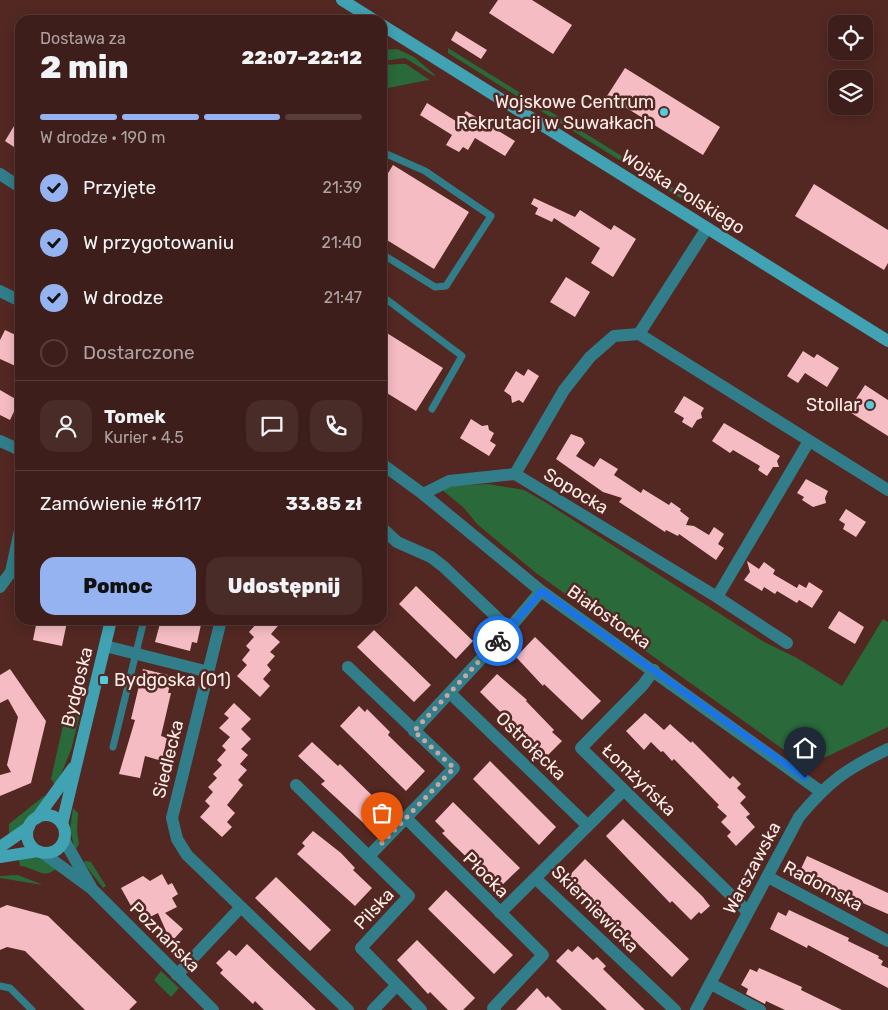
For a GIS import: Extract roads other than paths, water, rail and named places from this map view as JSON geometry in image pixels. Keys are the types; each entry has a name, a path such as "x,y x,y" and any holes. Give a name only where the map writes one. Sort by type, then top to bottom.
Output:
{"street":[{"path":"342,0 366,15"},
{"name":"Wojska Polskiego","path":"387,28 888,341"},
{"path":"0,174 15,183"},
{"path":"707,228 639,334 888,490"},
{"path":"0,291 15,298"},
{"name":"Sopocka","path":"639,334 614,336 590,357 564,390 515,474 717,596 787,642"},
{"path":"0,441 15,448"},
{"path":"717,596 809,441"},
{"name":"Białostocka","path":"387,468 423,494 542,591 820,791"},
{"path":"423,494 449,481 515,474"},
{"path":"387,533 397,542 431,557 444,567 509,629"},
{"path":"0,587 11,572 15,553"},
{"path":"414,731 542,591"},
{"name":"Bydgoska","path":"62,824 110,625"},
{"name":"Siedlecka","path":"220,625 176,794 172,818 177,839 187,855 241,907"},
{"path":"105,646 209,672"},
{"path":"296,785 369,856 454,768 348,667"},
{"name":"Łomżyńska","path":"654,670 643,685 581,748 748,912"},
{"name":"Ostrołęcka","path":"450,693 587,825"},
{"name":"Warszawska","path":"696,1010 799,817 820,791 842,772 888,749"},
{"name":"Bydgoska","path":"0,847 33,822 77,761"},
{"name":"Skierniewicka","path":"624,790 535,878 675,1010"},
{"path":"0,857 40,852 58,849 66,834 62,824 54,817 48,815 33,822 28,838 40,852"},
{"name":"Płocka","path":"406,818 543,955 493,1008 495,1010"},
{"name":"Poznańska","path":"64,840 92,889"},
{"name":"Poznańska","path":"40,852 92,889 213,1010"},
{"name":"Pilska","path":"369,856 409,896 361,948 397,985"},
{"name":"Radomska","path":"768,877 888,941"},
{"path":"500,913 535,878"},
{"path":"177,975 241,907 348,1010"},
{"path":"711,984 760,1010"},
{"path":"373,1010 397,985 421,1010"}],"lane":[{"path":"387,154 425,171 491,216 446,286 435,287 387,257"},
{"path":"387,300 462,356 432,409"},
{"path":"113,747 143,625"},
{"path":"0,986 10,988 32,1010"}],"place":[{"name":"Wojskowe Centrum Rekrutacji w Suwałkach","path":"664,112"},
{"name":"Stollar","path":"870,405"},
{"name":"Bydgoska (01)","path":"104,680"}]}
